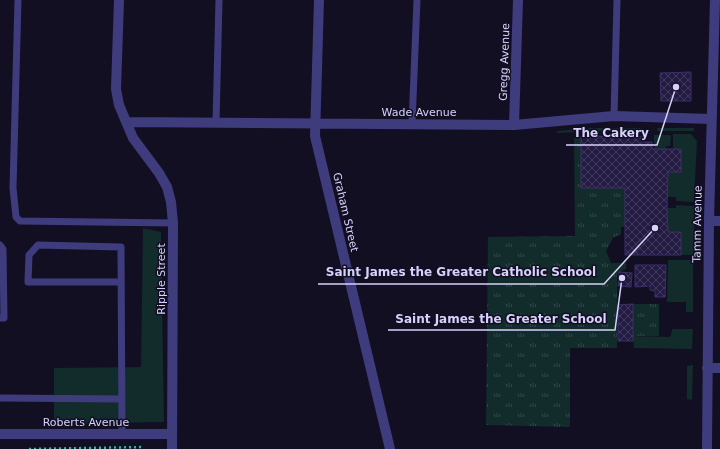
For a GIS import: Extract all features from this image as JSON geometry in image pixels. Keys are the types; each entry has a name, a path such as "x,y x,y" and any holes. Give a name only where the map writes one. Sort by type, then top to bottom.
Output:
{"street":[{"name":"Ripple Street","path":"119,0 116,89 119,105 134,138 167,187 171,202 173,223 172,449"},
{"name":"Graham Street","path":"319,0 315,136 390,449"},
{"name":"Gregg Avenue","path":"514,125 518,0"},
{"name":"Tamm Avenue","path":"707,449 709,221 715,0"},
{"name":"Wade Avenue","path":"126,122 514,125 614,116 711,119"},
{"path":"709,221 720,221"},
{"path":"707,368 720,368"},
{"name":"Roberts Avenue","path":"0,434 172,434"}],"lane":[{"path":"18,0 13,188 16,217 20,221 173,223"},
{"path":"216,123 219,0"},
{"path":"412,124 417,0"},
{"path":"614,116 617,0"},
{"path":"0,245 3,249 2,286 4,318 0,318"},
{"path":"121,282 28,282 29,255 38,245 121,246 122,434"},
{"path":"0,398 122,399"}],"path":[{"path":"29,449 150,447"}],"green space":[{"path":"607,128 607,131 557,133 557,131"},
{"path":"611,128 642,128 642,132 611,131"},
{"path":"657,128 694,128 694,131 657,131"},
{"path":"673,134 691,134 697,141 693,202 676,201 676,197 667,197 668,172 681,172 681,150 673,149"},
{"path":"654,135 671,135 670,146 666,146 666,149 654,149"},
{"path":"574,138 581,138 581,188 625,188 625,227 621,227 621,234 613,238 606,251 611,263 626,263 626,269 617,273 617,348 570,348 570,427 486,425 488,237 575,236"},
{"path":"676,205 695,207 693,255 681,255 681,232 668,232 667,208 676,208"},
{"path":"143,228 161,232 164,422 54,424 54,368 141,367"},
{"path":"668,260 690,260 693,263 693,312 686,312 686,302 667,302"},
{"path":"633,304 659,304 659,336 633,336"},
{"path":"672,329 693,329 692,349 634,348 633,336 669,337"},
{"path":"693,365 692,400 687,399 687,366"}],"building":[{"path":"691,72 691,101 661,101 660,73"},
{"path":"581,136 643,137 643,142 652,142 652,149 681,149 681,172 668,172 667,208 668,232 681,232 681,255 625,255 625,188 581,188"},
{"path":"635,265 666,265 665,297 655,297 655,291 650,290 650,286 635,287"},
{"path":"619,272 632,273 631,287 618,286"},
{"path":"633,304 633,341 618,341 618,305"}],"place":[{"name":"The Cakery","path":"676,87"},
{"name":"Saint James the Greater Catholic School","path":"655,228"},
{"name":"Saint James the Greater School","path":"622,278"}]}
